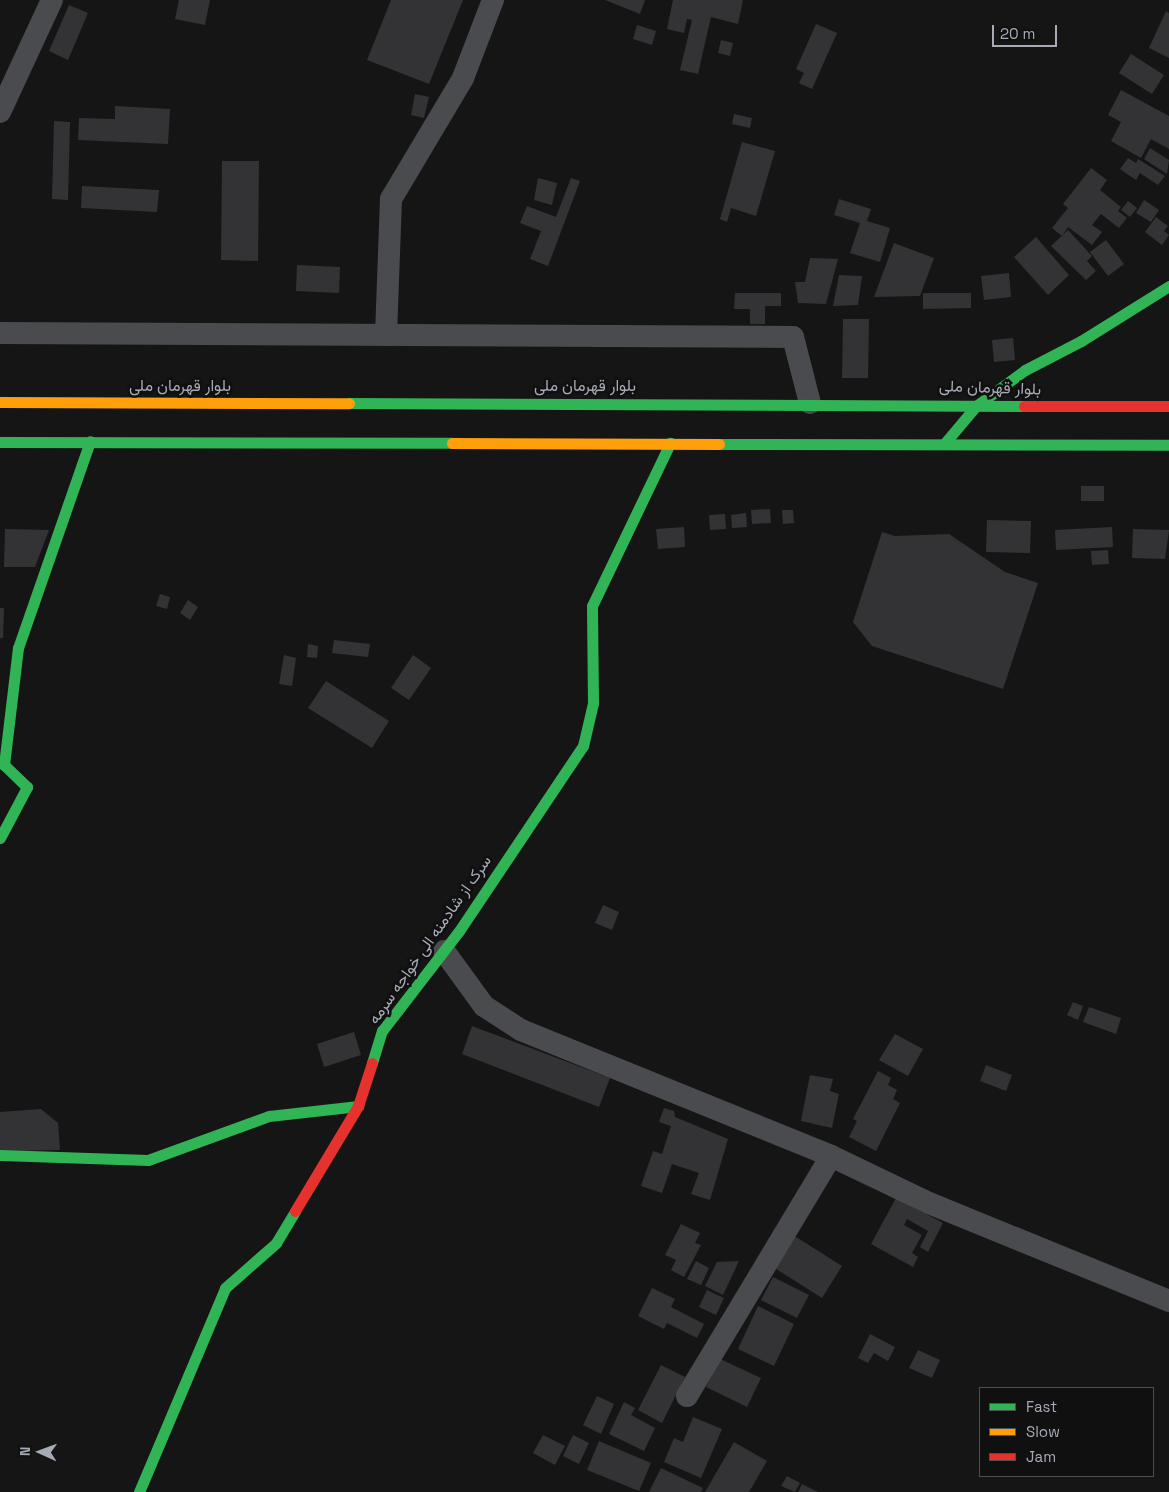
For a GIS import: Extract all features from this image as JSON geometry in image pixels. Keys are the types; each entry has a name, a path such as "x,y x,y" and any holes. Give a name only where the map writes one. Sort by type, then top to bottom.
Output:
{"main road":[{"path":"944,444 976,406 1025,370 1081,341 1169,286"},
{"name":"بلوار قهرمان ملی","path":"0,402 810,403 976,406 1169,406"},
{"path":"0,442 1169,446"},
{"path":"0,838 27,787 2,764 18,648 90,442"},
{"name":"سرک از شادمنه الی خواجه سرمه","path":"138,1492 225,1288 276,1243 358,1106 382,1031 444,950 583,746 593,703 592,606 670,443"},
{"path":"0,1155 58,1154 148,1160 269,1116 358,1106"}],"street":[{"path":"0,112 52,0"},
{"path":"386,335 390,199 463,78 493,0"},
{"path":"0,333 793,337 810,403"},
{"path":"444,950 484,1006 521,1030 831,1156 930,1203 1169,1301"},
{"path":"687,1396 831,1156"}],"building":[{"path":"179,0 210,0 205,25 175,19"},
{"path":"391,0 463,0 429,84 367,60"},
{"path":"605,0 645,0 640,14"},
{"path":"673,0 743,0 738,24 711,17 698,74 680,70 692,20 687,19 684,33 667,29"},
{"path":"69,5 88,13 68,60 49,51"},
{"path":"1166,11 1169,13 1169,58 1149,48"},
{"path":"816,24 837,33 812,89 799,83 804,73 796,69"},
{"path":"637,25 656,31 652,45 633,39"},
{"path":"721,40 733,43 730,56 718,53"},
{"path":"1131,54 1164,75 1152,94 1119,73"},
{"path":"1121,90 1169,116 1169,149 1151,139 1141,158 1111,141 1121,122 1108,115"},
{"path":"415,94 429,97 424,118 411,115"},
{"path":"115,106 170,109 168,144 78,140 79,118 115,119"},
{"path":"734,114 752,118 750,128 732,124"},
{"path":"54,121 70,122 68,200 52,199"},
{"path":"742,142 775,151 756,216 731,208 727,222 720,219"},
{"path":"1150,148 1169,160 1167,174 1144,159"},
{"path":"1128,158 1136,163 1138,159 1165,176 1158,185 1140,173 1136,180 1120,169"},
{"path":"222,161 259,161 258,261 221,260"},
{"path":"1091,168 1107,180 1100,190 1121,207 1118,211 1127,218 1119,228 1101,214 1092,225 1102,232 1092,245 1068,227 1062,236 1052,228 1068,208 1063,204"},
{"path":"538,178 557,183 552,205 534,200"},
{"path":"571,178 580,181 548,266 530,259 541,231 520,223 527,206 556,217"},
{"path":"82,186 159,190 157,212 81,208"},
{"path":"839,199 871,209 867,221 890,228 880,262 850,253 860,223 834,215"},
{"path":"1144,200 1159,210 1151,222 1136,213"},
{"path":"1128,201 1137,208 1130,217 1121,210"},
{"path":"1156,217 1168,226 1164,231 1169,235 1162,245 1145,232"},
{"path":"1068,230 1092,256 1087,261 1096,271 1086,280 1051,246"},
{"path":"1036,237 1069,275 1048,295 1014,257"},
{"path":"1106,240 1124,264 1108,276 1090,252"},
{"path":"894,243 934,258 920,296 874,297"},
{"path":"810,258 838,259 826,304 798,303 795,282 805,282"},
{"path":"297,265 340,267 339,293 296,291"},
{"path":"1009,273 1011,297 984,300 981,276"},
{"path":"839,275 862,276 858,305 833,306"},
{"path":"735,293 781,293 781,306 765,306 765,324 750,324 750,309 734,309"},
{"path":"923,293 971,293 971,308 923,309"},
{"path":"843,319 869,319 868,378 842,378"},
{"path":"1013,338 1015,360 994,362 992,340"},
{"path":"1081,486 1104,486 1104,501 1081,501"},
{"path":"770,509 771,523 752,524 751,510"},
{"path":"782,510 793,510 794,523 783,524"},
{"path":"746,513 747,527 732,528 731,515"},
{"path":"725,514 726,529 710,530 709,515"},
{"path":"987,520 1031,521 1030,553 986,552"},
{"path":"684,527 685,547 658,549 656,529"},
{"path":"1112,527 1113,547 1056,550 1055,530"},
{"path":"5,529 49,530 35,567 4,567"},
{"path":"1133,529 1169,530 1165,559 1132,558"},
{"path":"882,532 895,536 949,534 1005,572 1038,583 1003,689 872,646 853,622"},
{"path":"1108,550 1109,564 1092,565 1091,551"},
{"path":"160,594 170,597 167,609 156,606"},
{"path":"188,600 198,607 190,620 180,613"},
{"path":"0,608 4,608 3,638 0,638"},
{"path":"334,640 370,644 368,657 332,653"},
{"path":"308,644 318,646 317,658 307,657"},
{"path":"284,655 296,658 292,686 279,684"},
{"path":"413,655 431,668 409,700 391,688"},
{"path":"326,681 389,721 372,748 308,708"},
{"path":"603,905 619,912 612,930 595,923"},
{"path":"1073,1002 1083,1006 1078,1020 1067,1015"},
{"path":"1089,1007 1121,1018 1116,1034 1083,1022"},
{"path":"472,1026 610,1078 599,1107 462,1054"},
{"path":"354,1032 361,1055 324,1067 317,1044"},
{"path":"895,1034 923,1049 908,1076 879,1060"},
{"path":"986,1065 1012,1075 1006,1091 980,1081"},
{"path":"878,1071 891,1078 888,1085 897,1090 893,1099 900,1103 876,1151 849,1137 857,1121 853,1119"},
{"path":"810,1075 833,1079 830,1091 839,1094 832,1128 801,1121"},
{"path":"664,1108 674,1111 675,1117 728,1139 710,1200 691,1194 699,1173 672,1164 662,1193 641,1186 653,1151 662,1154 671,1126 659,1122"},
{"path":"41,1109 58,1123 60,1150 0,1151 0,1112"},
{"path":"896,1198 943,1223 928,1252 920,1247 928,1231 907,1219 904,1225 922,1235 912,1253 918,1257 913,1267 871,1244"},
{"path":"681,1224 700,1233 695,1243 701,1245 684,1277 671,1270 676,1260 665,1255"},
{"path":"793,1235 842,1266 822,1298 773,1267"},
{"path":"696,1261 709,1268 701,1285 687,1279"},
{"path":"739,1261 723,1295 705,1286 717,1262"},
{"path":"773,1277 809,1295 797,1318 761,1300"},
{"path":"652,1288 675,1299 671,1307 704,1324 697,1338 667,1323 664,1329 638,1316"},
{"path":"707,1290 724,1298 716,1315 699,1307"},
{"path":"758,1306 794,1324 774,1366 738,1349"},
{"path":"870,1334 895,1347 888,1361 874,1353 868,1363 858,1358"},
{"path":"918,1350 940,1360 932,1378 909,1368"},
{"path":"720,1359 761,1378 747,1407 706,1387"},
{"path":"661,1365 685,1377 662,1423 638,1410"},
{"path":"597,1396 614,1404 601,1434 583,1425"},
{"path":"624,1402 635,1408 631,1415 655,1428 644,1451 609,1434"},
{"path":"693,1417 722,1429 701,1478 664,1462 674,1438 683,1442"},
{"path":"543,1435 565,1446 555,1465 533,1453"},
{"path":"573,1435 589,1443 579,1464 563,1456"},
{"path":"599,1441 651,1463 639,1491 587,1470"},
{"path":"734,1442 767,1461 749,1492 705,1492"},
{"path":"661,1468 703,1488 701,1492 649,1492"},
{"path":"787,1476 800,1483 795,1492 781,1486"},
{"path":"802,1484 818,1492 798,1492"}],"traffic: fast":[{"path":"944,444 976,406 1025,370 1081,341 1169,286"},
{"path":"349,403 1024,406"},
{"path":"0,838 27,787 4,765 18,648 90,441"},
{"path":"0,442 452,443"},
{"path":"372,1063 382,1031 459,931 583,746 593,703 592,606 670,443"},
{"path":"719,444 1169,445"},
{"path":"0,1155 148,1160 269,1116 358,1106"},
{"path":"139,1492 225,1288 276,1243 295,1211"}],"traffic: slow":[{"path":"0,402 349,403"},
{"path":"452,443 719,444"}],"traffic: jam":[{"path":"1024,406 1169,406"},
{"path":"295,1211 358,1106 372,1063"}]}
